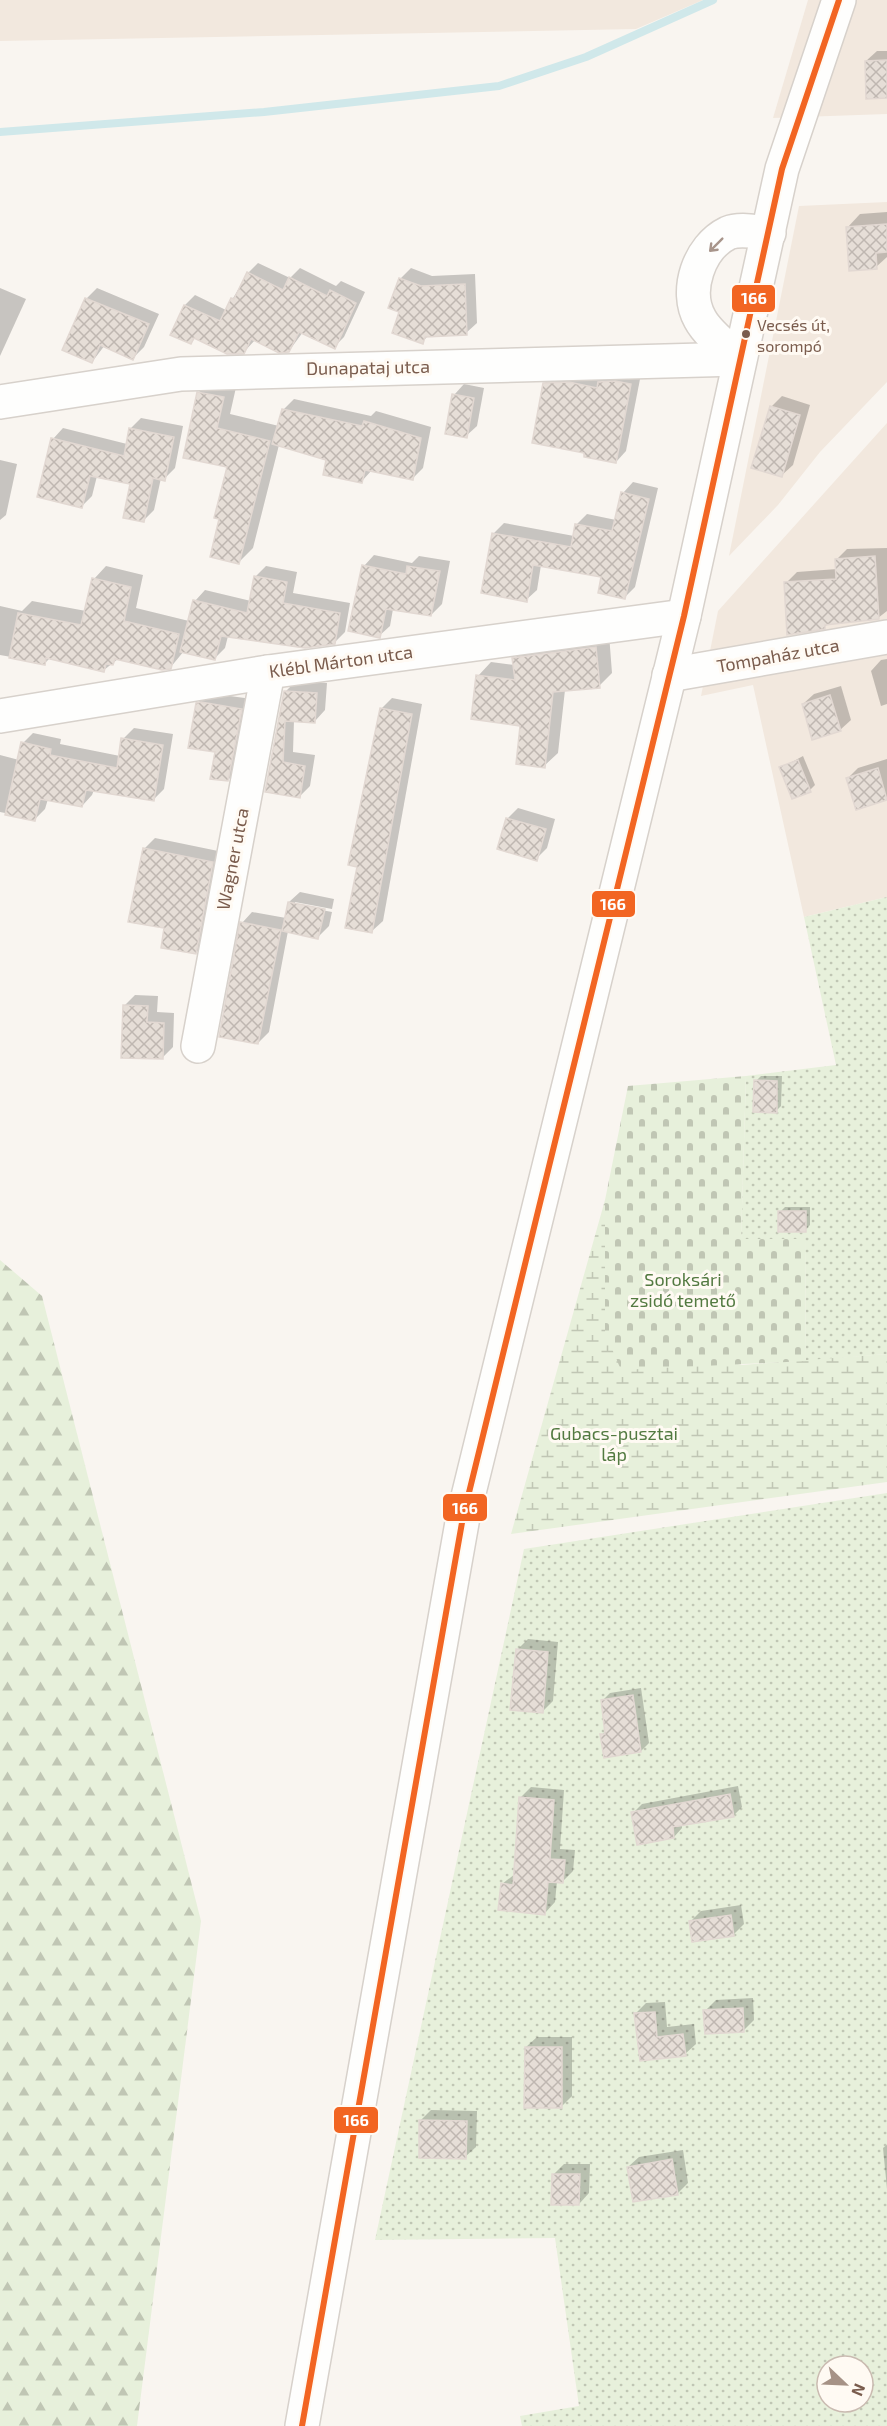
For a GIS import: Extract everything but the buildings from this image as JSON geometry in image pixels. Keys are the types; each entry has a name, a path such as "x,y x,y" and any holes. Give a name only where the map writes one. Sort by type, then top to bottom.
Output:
{"street":[{"path":"302,2426 463,1517 684,616 782,169 839,0"},
{"path":"739,359 699,318 693,295 696,270 711,247 728,233 746,230 769,233"},
{"name":"Dunapataj utca","path":"0,402 181,374 739,359"},
{"name":"Klébl Márton utca","path":"0,716 268,672 684,616"},
{"name":"Tompaház utca","path":"669,675 887,637"},
{"name":"Wagner utca","path":"198,1046 268,672"}],"shaded area":[{"path":"0,0 703,0 636,29 0,41"},
{"path":"808,0 887,0 887,114 773,118"},
{"path":"887,202 887,382 820,452 778,505 729,556 799,206"},
{"path":"887,423 887,897 804,917 753,685 701,696 718,611"}],"green space":[{"path":"887,897 887,1354 806,1361 805,1239 741,1239 746,1076 836,1065 804,917"},
{"name":"Soroksári zsidó temető","path":"746,1076 741,1239 805,1239 806,1361 621,1370 605,1332 605,1200 628,1086"},
{"name":"Gubacs-pusztai láp","path":"605,1200 605,1332 742,1365 887,1354 887,1482 511,1534"},
{"path":"0,1260 42,1296 201,1921 137,2426 0,2426"},
{"path":"887,1493 887,2426 522,2426 520,2416 579,2406 555,2238 375,2240 524,1549"}],"waterway":[{"path":"0,132 264,112 499,86 586,57 713,0"}],"transit line":[{"name":"166","path":"302,2426 463,1517 684,616 782,169 839,0"}],"place":[{"name":"Vecsés út, sorompó","path":"746,334"}]}
